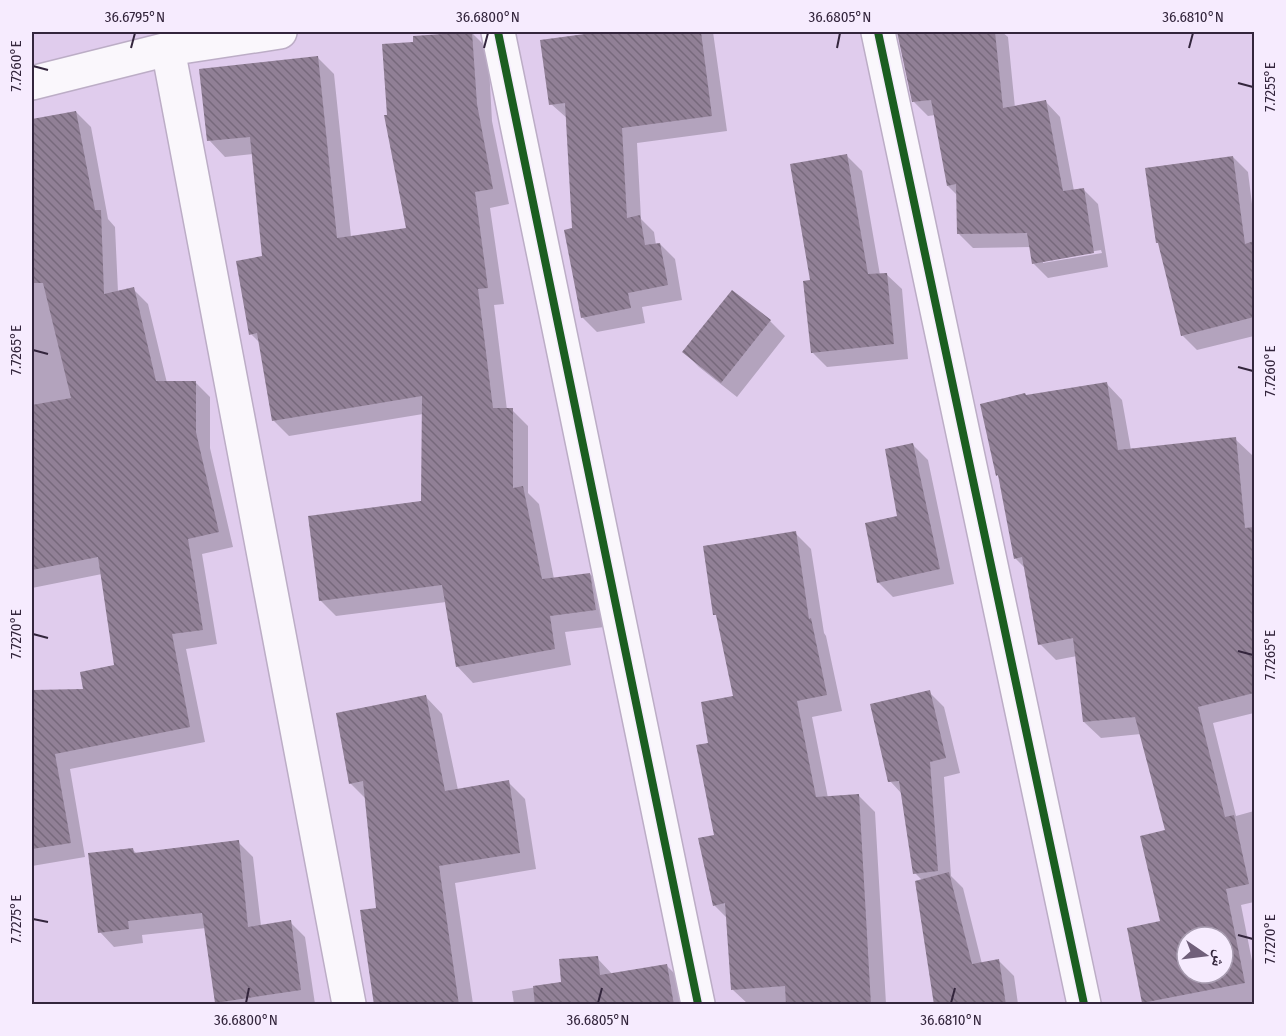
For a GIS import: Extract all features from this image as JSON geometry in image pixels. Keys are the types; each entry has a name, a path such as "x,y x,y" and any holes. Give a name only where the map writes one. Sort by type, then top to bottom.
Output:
{"street":[{"path":"32,83 168,49 280,32"},
{"path":"498,32 698,1005"},
{"path":"878,32 1084,1005"},
{"path":"168,49 349,1005"}],"building":[{"path":"472,32 477,104 493,189 475,192 488,288 478,289 493,408 513,408 513,488 523,486 542,579 590,573 596,610 550,616 555,649 456,667 442,585 319,601 308,516 421,501 422,396 272,421 257,333 249,335 236,261 262,256 250,137 207,141 199,69 318,56 337,238 406,228 384,115 387,115 382,44 413,42 413,36"},
{"path":"600,32 701,32 712,116 622,128 627,218 640,215 645,245 660,243 668,285 628,293 631,308 581,318 564,230 572,228 565,103 549,105 540,40"},
{"path":"897,32 995,32 1003,108 1046,100 1063,191 1084,188 1094,253 1032,264 1027,233 957,234 956,184 947,186 931,100 912,102"},
{"path":"76,111 95,210 101,210 104,294 134,287 156,381 196,381 196,432 219,532 188,539 203,630 172,634 190,727 55,754 71,843 32,849 32,690 83,689 80,672 114,665 98,557 32,570 32,405 71,398 43,283 32,283 32,119"},
{"path":"847,154 868,274 887,273 894,344 811,353 803,281 810,280 790,164"},
{"path":"1233,156 1245,244 1254,241 1254,317 1181,336 1158,243 1156,243 1145,168"},
{"path":"732,290 771,320 721,383 682,352"},
{"path":"1107,382 1118,450 1236,437 1245,528 1254,527 1254,693 1198,707 1225,817 1234,815 1249,884 1226,889 1233,925 1175,925 1175,985 1235,985 1142,1003 1127,928 1160,921 1140,836 1165,830 1135,717 1083,722 1073,638 1038,645 1022,557 1014,559 998,475 996,476 980,404 1025,393 1026,395"},
{"path":"913,443 940,569 877,583 865,523 897,516 885,449"},
{"path":"796,531 809,619 811,618 827,695 797,701 816,797 859,794 871,1005 786,1005 785,986 731,990 725,903 713,906 698,838 714,835 696,745 708,743 701,702 733,696 716,615 713,615 703,546"},
{"path":"930,690 946,758 930,762 938,871 913,874 899,781 888,782 870,704"},
{"path":"426,695 445,791 509,780 520,853 439,866 459,1005 374,1005 360,910 376,908 363,781 349,784 336,713"},
{"path":"239,840 248,927 291,920 301,990 215,1003 202,913 128,921 129,929 98,933 88,853 133,848 134,853"},
{"path":"949,872 972,964 999,959 1006,1005 934,1005 915,881"},
{"path":"1235,934 1245,983 1235,985"},
{"path":"598,956 600,975 667,964 674,1005 535,1005 533,986 561,982 559,959"}],"cycle path":[{"path":"498,32 698,1004"},
{"path":"878,32 1084,1004"}]}
